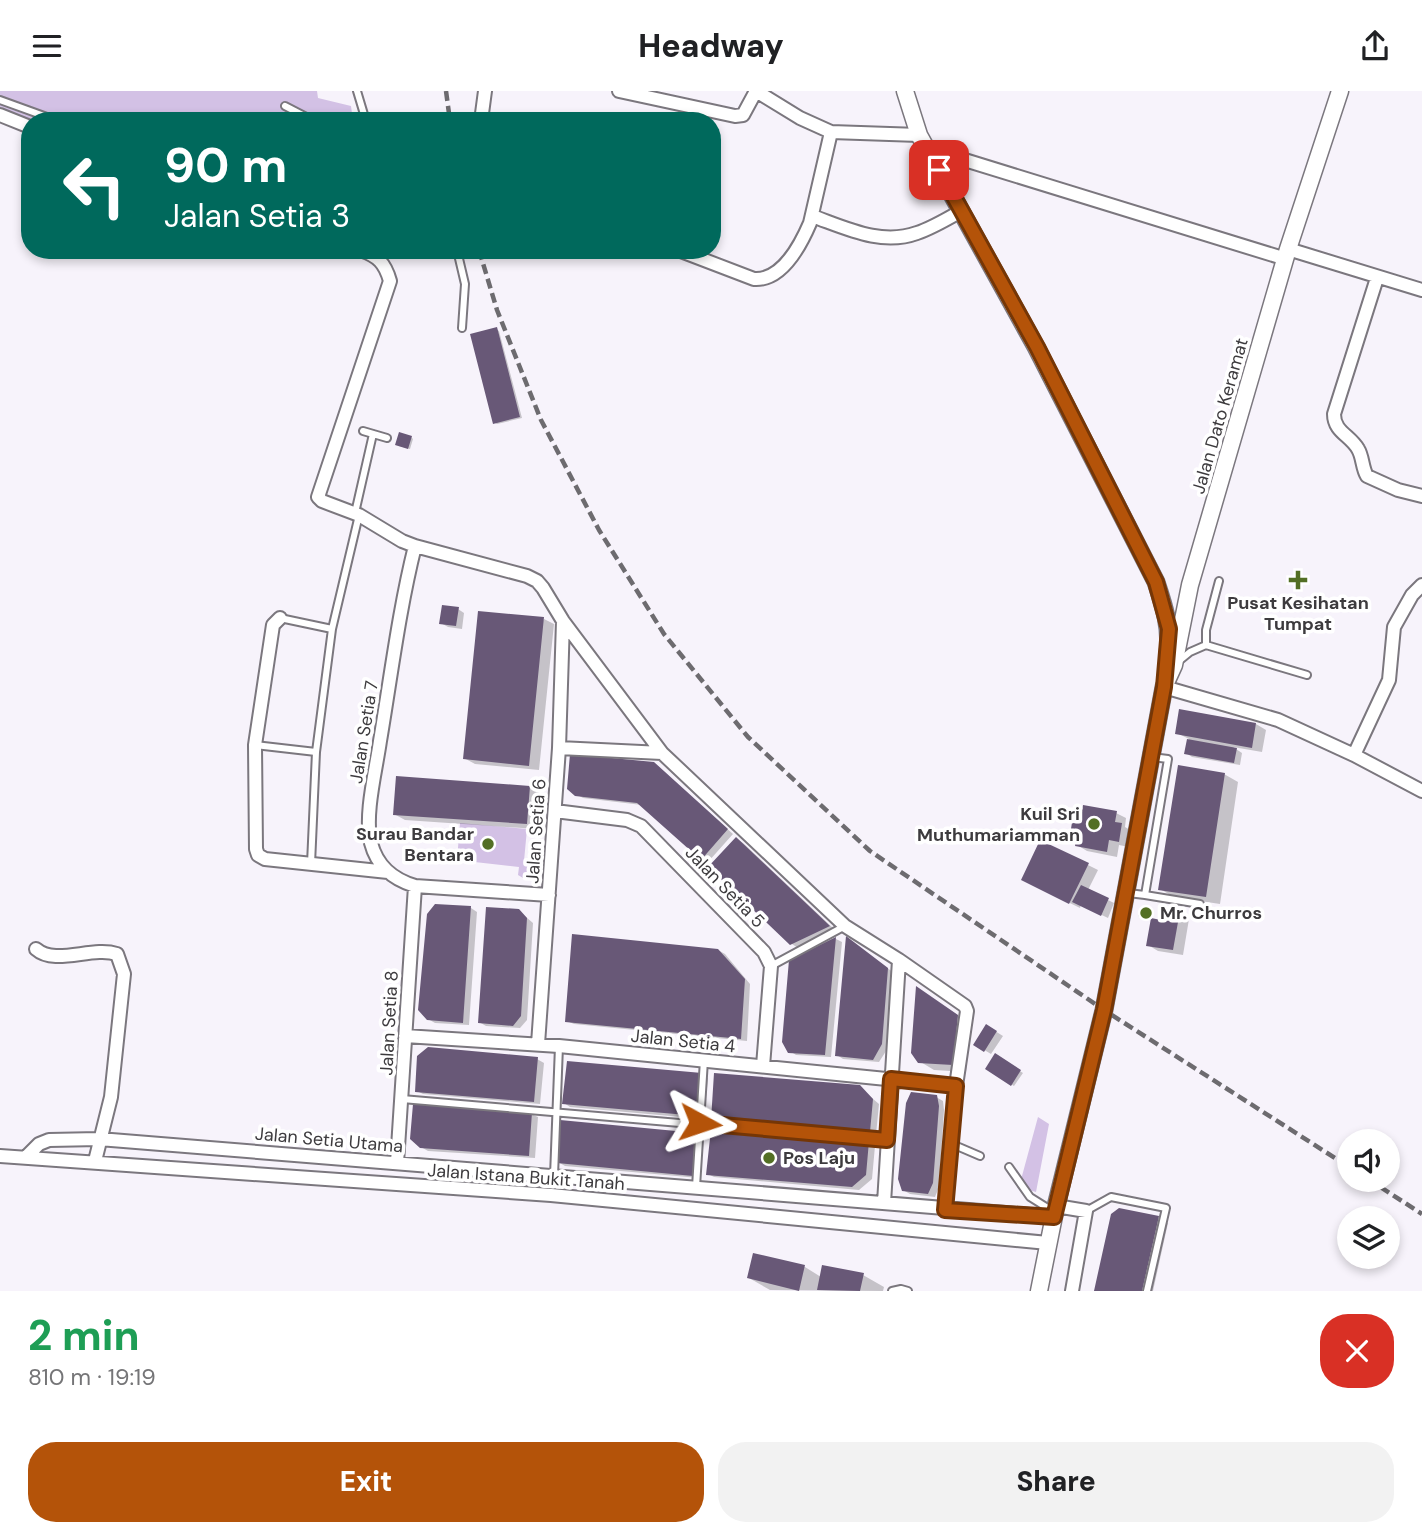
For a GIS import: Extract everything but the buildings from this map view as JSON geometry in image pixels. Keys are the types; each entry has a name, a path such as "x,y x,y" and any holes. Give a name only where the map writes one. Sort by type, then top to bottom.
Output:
{"street":[{"path":"482,112 485,91"},
{"path":"619,91 716,112"},
{"path":"721,113 735,116 743,114 756,91 800,118 831,132 919,135"},
{"path":"905,91 919,135 1037,347 1156,582 1170,638 1164,687 1104,1010 1055,1212 1039,1291"},
{"name":"Jalan Dato Keramat","path":"1164,687 1174,665 1190,585 1287,254 1340,91"},
{"path":"0,115 21,123"},
{"path":"700,259 748,278 766,279 787,263 806,234 831,132"},
{"path":"929,149 1422,291"},
{"path":"812,216 869,236 888,239 919,233 961,211"},
{"path":"381,259 390,281 389,291 318,494 322,501 357,514 402,541 537,581 563,621 663,753 845,926 967,1007 956,1086 945,1210"},
{"path":"1377,278 1334,414 1334,422 1359,450 1367,476 1398,490 1422,496"},
{"name":"Jalan Setia 7","path":"388,872 373,850 370,816 402,606 415,545"},
{"path":"1156,582 1164,589 1178,593 1184,592 1190,585"},
{"path":"1354,755 1389,680 1394,627 1412,595 1422,585"},
{"path":"280,618 273,625 255,745 256,849 265,859 388,872 395,878 415,886 549,895"},
{"name":"Jalan Setia 6","path":"538,1044 559,748 563,621"},
{"path":"1164,687 1278,720 1354,755 1422,791"},
{"path":"559,748 663,753"},
{"name":"Jalan Setia 5","path":"555,811 627,820 641,826 764,952 771,966"},
{"name":"Jalan Setia 8","path":"397,1163 415,886"},
{"path":"36,949 43,955 52,957 107,951 117,954 122,961 124,974 111,1097 95,1161"},
{"path":"884,1203 899,960"},
{"path":"763,1066 771,966"},
{"name":"Jalan Setia 4","path":"405,1036 538,1044 956,1086"},
{"name":"Jalan Setia Utama","path":"26,1157 39,1144 49,1140 99,1139 945,1210 1086,1212"},
{"name":"Jalan Istana Bukit Tanah","path":"0,1156 551,1195 1048,1243"},
{"path":"1072,1291 1086,1212"}],"lane":[{"path":"358,91 364,112"},
{"path":"0,100 33,112"},
{"path":"285,106 297,112"},
{"path":"459,259 465,284 462,328"},
{"path":"363,431 387,438"},
{"path":"311,864 316,751 332,629 373,434"},
{"path":"1206,645 1206,630 1219,581"},
{"path":"280,618 332,629"},
{"path":"1174,665 1190,652 1206,645 1307,675"},
{"path":"255,745 316,751"},
{"path":"1145,895 1168,759 1150,756"},
{"path":"1126,892 1199,904"},
{"path":"771,966 845,926"},
{"path":"554,1176 559,1046"},
{"path":"696,1187 704,1060"},
{"path":"402,1099 887,1140"},
{"path":"950,1143 980,1156"},
{"path":"1009,1167 1030,1197 1055,1212"},
{"path":"1086,1212 1111,1197 1166,1208 1147,1291"},
{"path":"892,1291 908,1291"}],"shaded area":[{"path":"0,91 317,91 318,98 351,106 352,112 21,112 21,118 0,111"},
{"path":"460,823 527,829 524,861 533,864 532,872 523,878 518,875 519,867 457,860"},
{"path":"1038,1117 1049,1124 1036,1192 1019,1187"}],"railway":[{"path":"446,91 449,112"},
{"path":"482,259 497,310 541,420 599,530 664,634 748,737 870,851 1104,1010 1337,1159"},
{"path":"1388,1192 1422,1214"}],"place":[{"name":"Pusat Kesihatan Tumpat","path":"1298,580"},
{"name":"Kuil Sri Muthumariamman","path":"1094,824"},
{"name":"Surau Bandar Bentara","path":"488,844"},
{"name":"Mr. Churros","path":"1146,913"},
{"name":"Pos Laju","path":"769,1158"}],"route":[{"path":"700,1123 887,1140 891,1079 956,1086 945,1210 1054,1217 1104,1010 1164,687 1170,638 1156,582 1037,347 939,170"}]}
